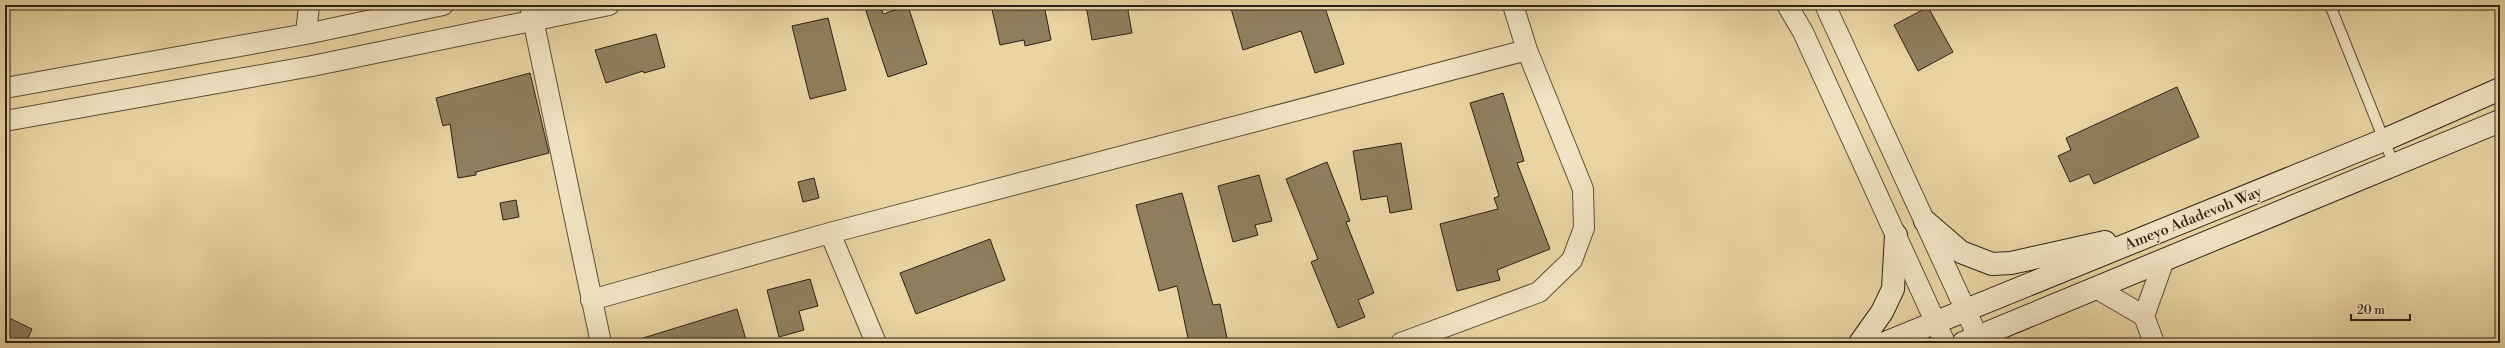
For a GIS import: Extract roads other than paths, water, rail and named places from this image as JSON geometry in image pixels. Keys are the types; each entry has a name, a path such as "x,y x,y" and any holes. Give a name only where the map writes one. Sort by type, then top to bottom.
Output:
{"street":[{"path":"306,34 309,5"},
{"path":"5,88 306,34 443,5"},
{"path":"5,121 312,66 532,12 609,5"},
{"path":"1401,343 1539,292 1572,260 1584,228 1583,189 1527,50 1513,5"},
{"path":"1787,5 1802,32 1944,343"},
{"path":"1825,5 1966,310 1970,340"},
{"path":"532,12 601,343"},
{"path":"591,300 830,233 1527,50"},
{"name":"Ameyo Adadevoh Way","path":"1885,343 2384,140 2500,89"},
{"name":"Ameyo Adadevoh Way","path":"1970,340 2500,121"},
{"path":"1925,221 1961,252 1992,264 2011,263 2167,228"},
{"path":"830,233 876,343"},
{"path":"1860,343 1882,312 1893,288 1896,235"},
{"path":"2144,316 2164,260"},
{"path":"2096,288 2144,316 2154,343"}],"lane":[{"path":"2330,5 2394,165"}]}
